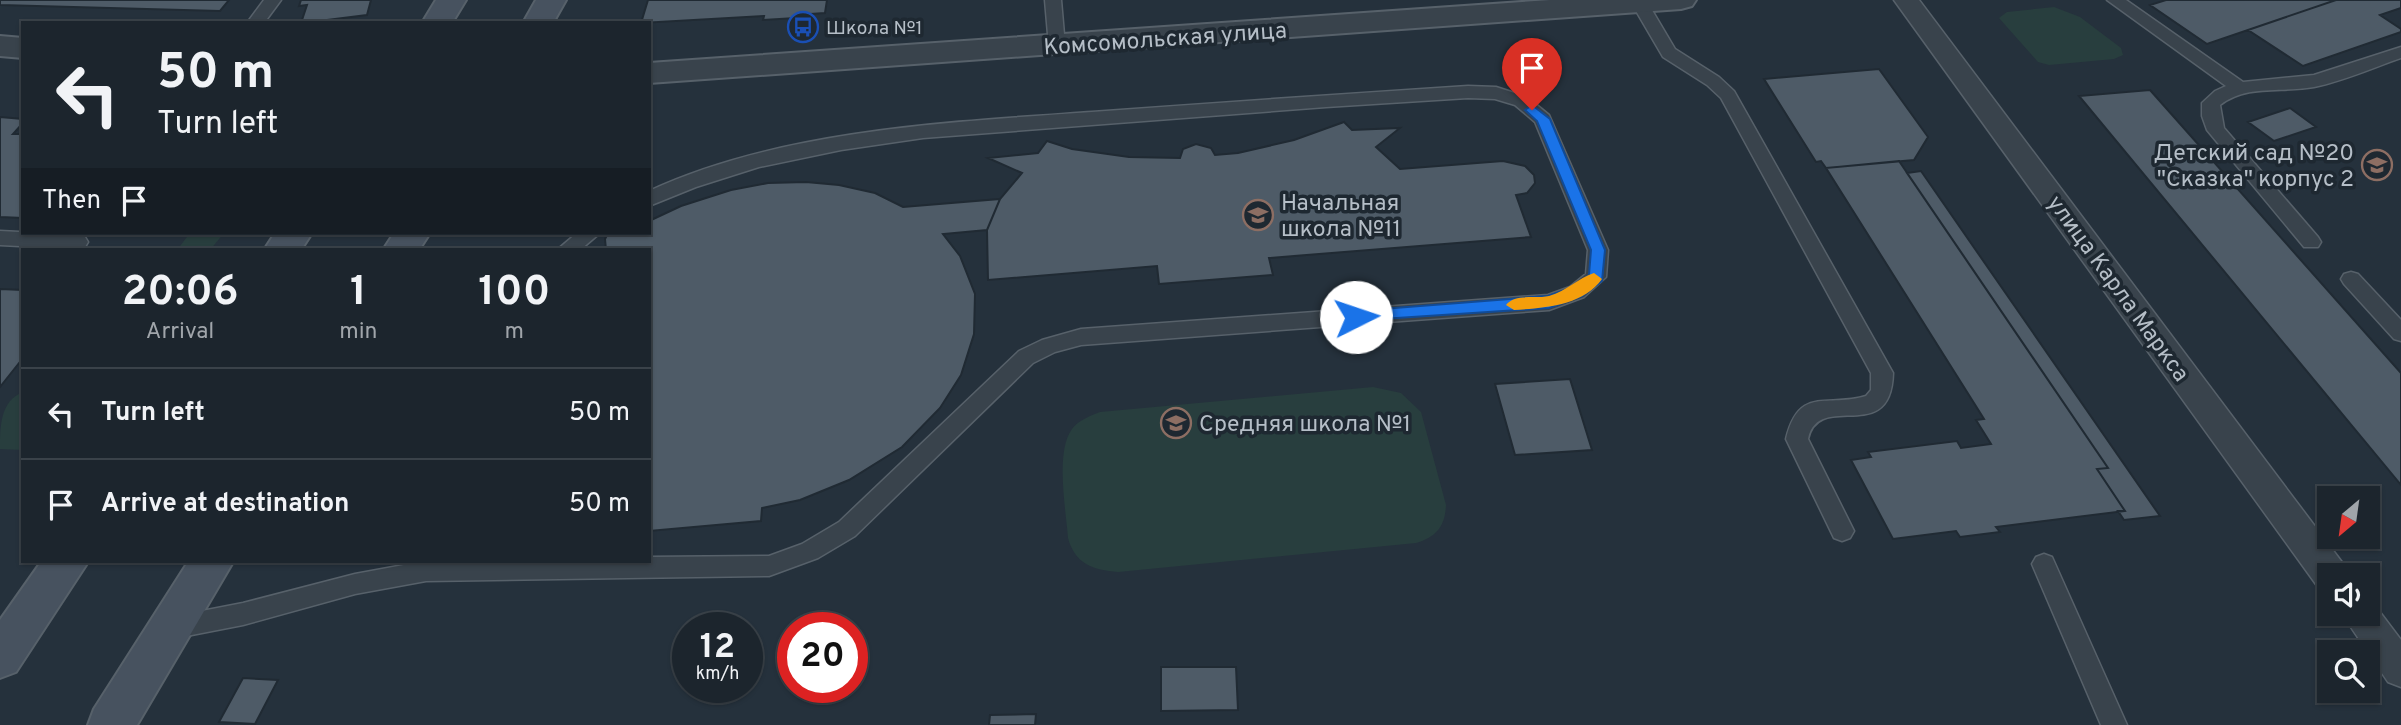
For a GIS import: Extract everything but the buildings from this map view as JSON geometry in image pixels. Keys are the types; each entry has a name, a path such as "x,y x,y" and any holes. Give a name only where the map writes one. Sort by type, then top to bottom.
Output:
{"main road":[{"path":"438,21 452,0"},
{"path":"539,21 551,0"},
{"path":"0,657 65,563"},
{"path":"111,725 210,563"}],"street":[{"name":"Комсомольская улица","path":"651,73 1057,46 1464,8 1640,4 1681,0"},
{"name":"улица Карла Маркса","path":"1906,0 2321,563"},
{"path":"0,46 21,48"},
{"path":"2369,626 2401,670"}],"lane":[{"path":"257,21 273,0"},
{"path":"1053,0 1057,46"},
{"path":"2115,0 2239,88"},
{"path":"1640,4 1669,53 1713,81 1728,95 1882,373 1885,388 1880,399 1871,405 1818,410 1804,416 1797,426 1797,439 1842,531"},
{"path":"2311,242 2216,130 2211,116 2211,103 2218,96 2239,88 2314,81 2401,52"},
{"path":"170,628 243,614 355,584 426,571 769,566 810,551 847,528 1026,357 1049,346 1081,337 1549,302 1577,292 1596,277 1598,250 1543,119 1521,101 1496,93 1468,92 1189,110 982,125 887,135 806,149 723,171 651,198"},
{"path":"571,248 587,235"},
{"path":"0,238 78,242"},
{"path":"2351,279 2401,333"},
{"path":"355,584 379,563"},
{"path":"2044,564 2114,725"}],"green space":[{"path":"2054,7 2080,17 2121,48 2123,55 2114,59 2049,65 2038,62 1999,18 2007,12"},
{"path":"188,235 222,235 212,248 179,248"},
{"path":"1373,387 1401,393 1421,412 1446,505 1441,525 1429,538 1416,543 1118,572 1101,570 1086,564 1071,547 1064,497 1064,452 1072,429 1085,419 1100,412"},
{"path":"21,393 21,450 0,449 3,416 15,396"}],"slow traffic":[{"path":"1514,305 1549,302 1577,292 1594,279"}],"place":[{"name":"Школа №1","path":"803,27"},
{"name":"Детский сад №20 \"Сказка\" корпус 2","path":"2377,165"},
{"name":"Начальная школа №11","path":"1258,215"},
{"name":"Средняя школа №1","path":"1176,423"}],"route":[{"path":"1356,317 1549,302 1577,292 1596,277 1598,250 1543,119 1532,110"}]}
